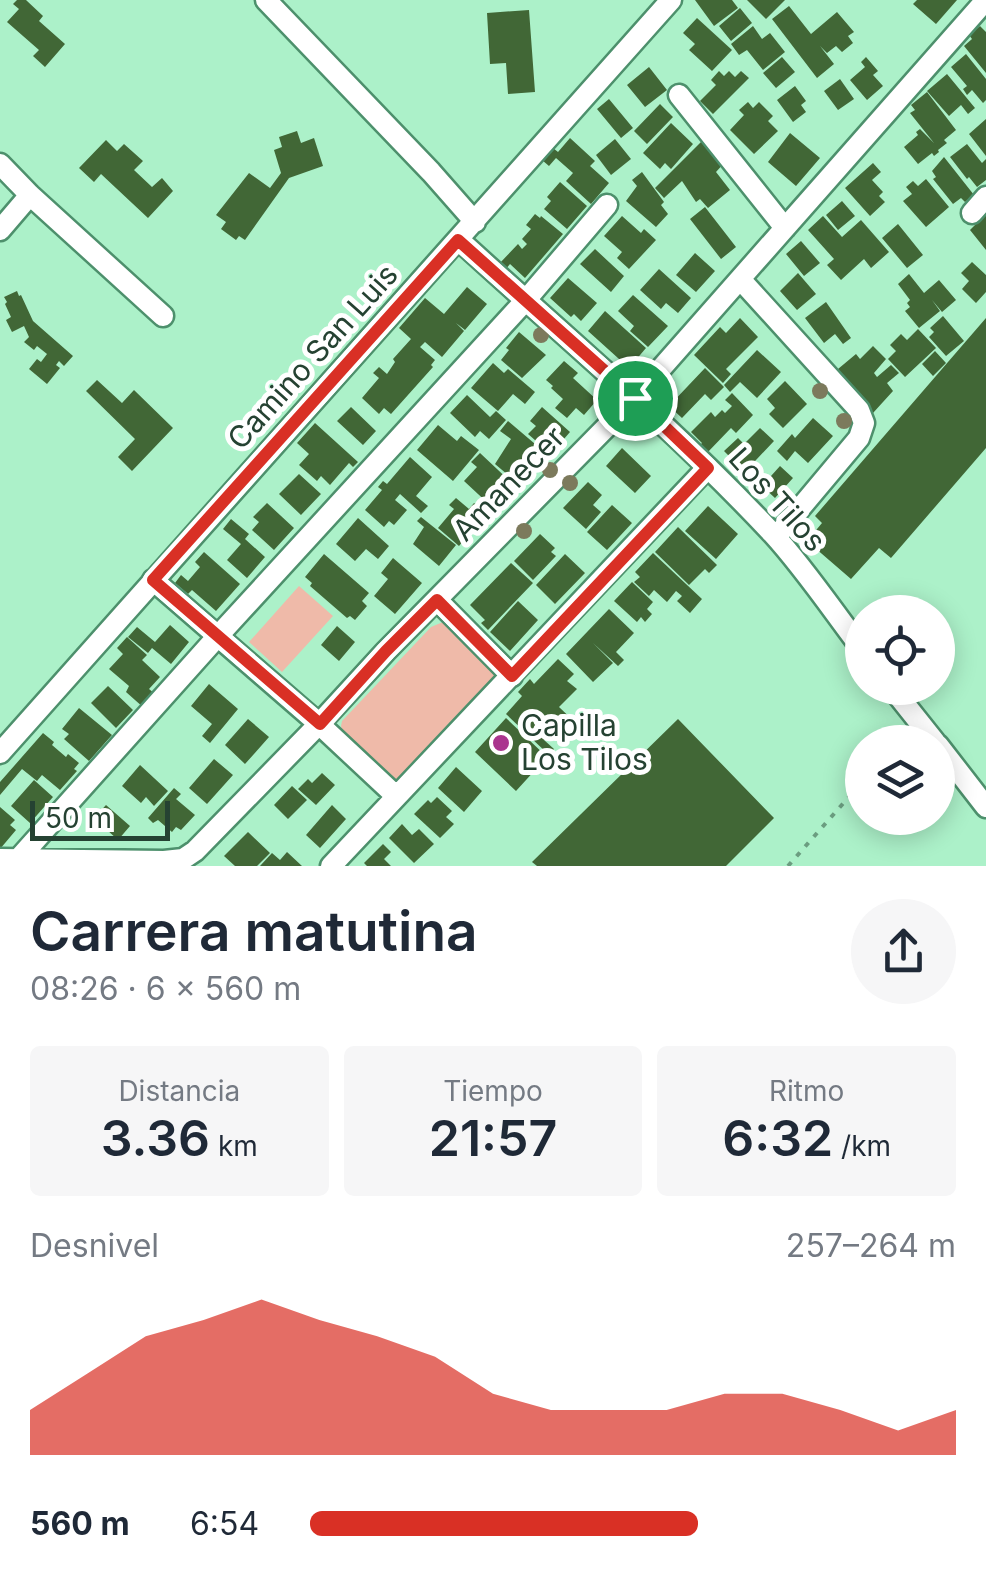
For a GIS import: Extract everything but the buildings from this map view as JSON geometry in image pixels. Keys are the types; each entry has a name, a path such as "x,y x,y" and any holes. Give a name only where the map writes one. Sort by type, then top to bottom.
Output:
{"street":[{"path":"266,0 475,222"},
{"name":"Camino San Luis","path":"0,753 670,0"},
{"name":"Amanecer","path":"10,861 164,861 195,851 635,398 986,0"},
{"path":"679,95 785,228"},
{"path":"0,164 163,316"},
{"path":"0,230 30,196"},
{"path":"10,861 525,301 607,205"},
{"name":"Los Tilos","path":"458,240 708,468 776,537 845,627"},
{"path":"740,278 860,410 864,423 859,438 776,537"},
{"path":"331,866 708,468"},
{"path":"153,580 320,724 396,796"},
{"path":"437,600 512,676"},
{"path":"905,705 921,725"},
{"path":"955,768 986,807"}],"path":[{"path":"788,866 845,801"}],"shaded area":[{"path":"299,586 333,616 282,672 249,642"},
{"path":"443,622 497,675 496,681 401,781 395,782 343,735 342,721 431,627"}],"place":[{"name":"Capilla Los Tilos","path":"501,743"}],"route":[{"path":"458,240 635,398 708,468 512,676 437,600 320,724 153,580 458,240"}]}
